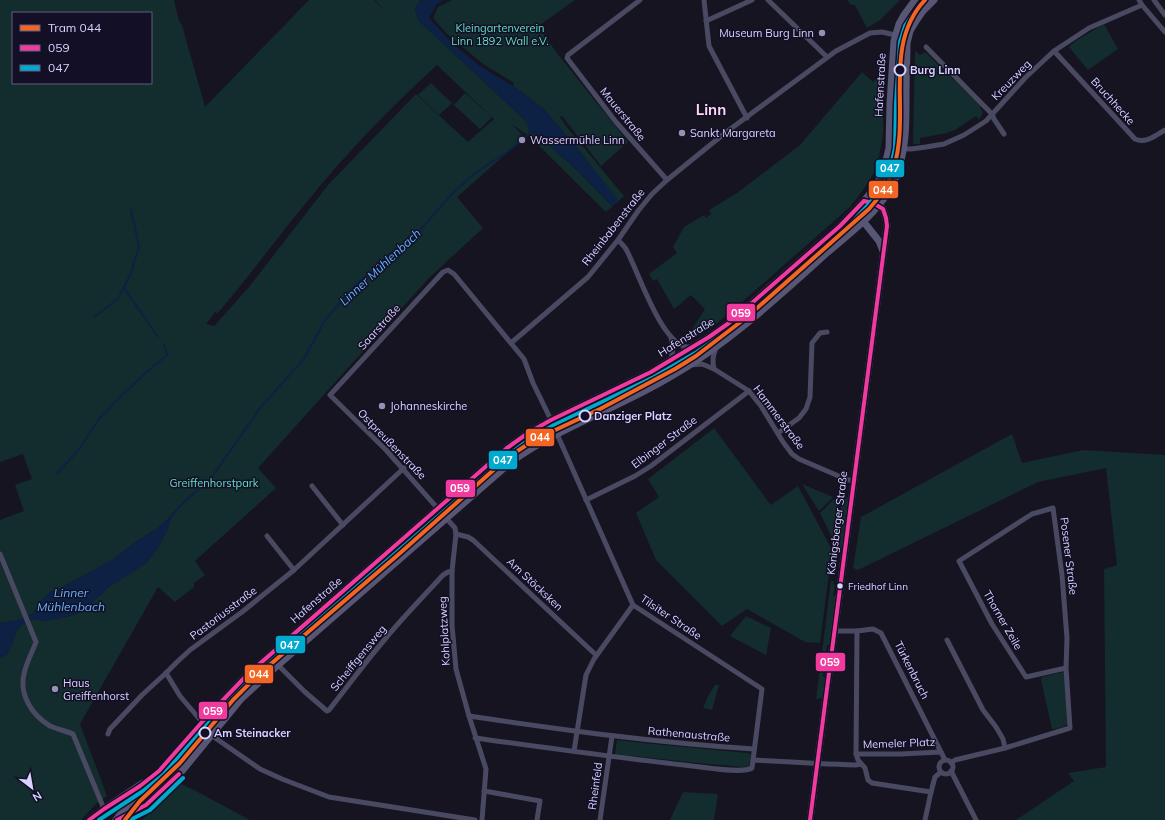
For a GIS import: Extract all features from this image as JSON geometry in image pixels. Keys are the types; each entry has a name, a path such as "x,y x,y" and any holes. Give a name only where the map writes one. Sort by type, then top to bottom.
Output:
{"main road":[{"path":"895,35 904,14 915,0"},
{"path":"133,820 146,805 182,771 241,699 511,462 523,453 557,434 658,384 716,348 759,313 878,206 886,196 894,181 904,149 906,131 907,43 910,31 922,11 934,0"},
{"name":"Hafenstraße","path":"117,820 129,803 202,722 248,674 507,448 550,420 638,378 694,347 729,323 840,226 877,185 885,165 889,148 892,59 895,35"},
{"path":"878,206 864,201 863,221 879,241 883,252"},
{"name":"Königsberger Straße","path":"810,820 887,226 884,211 878,206"},
{"path":"90,820 104,809 140,786 159,771"},
{"path":"117,820 146,805"}],"street":[{"name":"Mauerstraße","path":"640,0 568,55 567,58 616,122 667,180"},
{"path":"704,0 709,46 747,118"},
{"path":"706,21 752,0"},
{"path":"768,0 827,57"},
{"path":"1156,1 1165,15"},
{"path":"1140,2 1165,32"},
{"name":"Kreuzweg","path":"889,148 904,149 944,144 964,135 980,125 992,114 1026,77 1054,51 1089,28 1140,2"},
{"name":"Rheinbabenstraße","path":"511,343 588,277 652,194 725,133 836,51 870,33 882,32 895,35 910,31"},
{"path":"926,47 992,114 994,120 1004,134"},
{"name":"Bruchhecke","path":"1054,51 1135,139 1145,141 1165,130"},
{"path":"618,240 626,249 654,312 671,337 685,347 694,347"},
{"name":"Saarstraße","path":"330,395 443,272 448,270 454,274 511,343"},
{"path":"778,433 799,418 806,409 810,397 812,343 820,333 826,332"},
{"path":"671,337 673,348 672,360"},
{"path":"511,343 526,362 533,384 550,420 555,425 557,434"},
{"path":"714,369 712,362 716,348"},
{"name":"Hammerstraße","path":"689,366 702,364 714,369 749,391 761,406 782,442 792,454 799,459 848,480 854,480"},
{"name":"Elbinger Straße","path":"586,500 635,476 651,466 749,391"},
{"name":"Ostpreußenstraße","path":"330,395 404,468 438,508"},
{"name":"Tilsiter Straße","path":"557,434 633,605 762,689 754,749"},
{"name":"Pastoriusstraße","path":"108,734 110,729 142,696 190,650 242,612 294,570 404,468"},
{"path":"312,486 343,524"},
{"path":"438,508 455,528 456,534"},
{"name":"Posener Straße","path":"959,561 1032,514 1052,508 1062,575 1067,638 1066,668"},
{"name":"Kohlplatzweg","path":"456,534 452,571 452,625 456,669 486,769 482,820"},
{"name":"Am Stöcksken","path":"456,534 473,540 596,655"},
{"path":"267,536 294,570"},
{"path":"0,554 36,642 23,675 23,689 26,701 35,713 50,726 73,734 104,809"},
{"name":"Thorner Zeile","path":"959,561 992,624 1026,677 1066,668"},
{"name":"Scheiffgensweg","path":"278,665 324,710 329,710 404,617 443,575 452,571"},
{"path":"574,751 586,675 596,655 633,605"},
{"name":"Türkenbruch","path":"834,631 873,629 881,632 945,760"},
{"path":"857,631 856,754 861,764"},
{"path":"947,640 983,710 1003,739 1005,748"},
{"path":"951,763 955,760 1005,748 1070,728 1066,668"},
{"path":"166,674 180,696 202,722"},
{"name":"Rathenaustraße","path":"469,716 577,732 666,742 754,749"},
{"path":"212,735 260,769 329,797 475,820"},
{"path":"609,756 612,736"},
{"path":"476,738 711,768 748,770 752,768 754,749"},
{"name":"Memeler Platz","path":"856,754 942,752"},
{"name":"Rheinfeld","path":"600,820 609,756"},
{"path":"753,760 817,764"},
{"path":"941,772 939,766 941,762 945,760 951,763"},
{"path":"951,763 951,771 976,820"},
{"name":"Memeler Platz","path":"817,764 861,764 865,768 868,780 872,783 931,792"},
{"path":"941,772 947,774 951,771"},
{"path":"925,820 935,777 941,772"},
{"path":"484,791 540,801 537,820"}],"green space":[{"path":"0,0 174,0 205,107 309,0 374,0 387,13 375,0 421,0 415,8 418,20 527,122 530,133 537,134 580,173 612,206 586,159 544,109 513,86 514,83 483,64 447,34 433,18 438,7 452,0 575,0 534,28 538,33 541,31 628,142 601,166 562,116 560,117 624,196 606,212 529,136 511,124 525,137 457,197 483,228 429,278 258,468 276,488 195,561 205,575 194,583 194,587 175,602 158,587 80,724 107,796 96,804 81,820 0,820 0,659 7,654 17,630 21,625 33,619 45,621 74,615 101,595 107,588 146,563 157,549 167,530 172,515 159,527 133,544 114,559 45,596 30,616 0,623 0,520 24,511 15,485 32,479 23,454 0,462","holes":["437,65 494,119 468,142 416,94 328,185 249,287 214,326 206,324 216,311 217,314 321,184 353,148"]},
{"path":"847,0 900,0 880,20 867,28 855,5 851,5"},
{"path":"1104,24 1118,49 1088,70 1069,47 1077,40"},
{"path":"915,51 920,55 925,52 981,106 980,107 983,113 979,120 976,116 955,130 920,138 920,144 913,143"},
{"path":"884,69 883,135 874,173 866,186 850,207 716,324 699,335 691,331 705,309 691,295 674,309 657,279 653,281 649,274 677,253 673,247 684,227 704,215 706,218 711,214 709,210 737,193 800,145 862,72 873,82"},
{"path":"431,83 452,103 439,115 418,95"},
{"path":"465,93 492,117 480,129 454,105"},
{"name":"Friedhof Linn","path":"714,428 771,505 798,486 832,550 820,643 805,642 747,609 722,626 656,560 636,513 659,497 648,479"},
{"path":"1012,434 1022,463 1083,450 1165,455 1165,820 1016,820 1074,781 1068,773 1106,767 1104,569 1117,565 1106,468 1038,482 858,570 853,568 861,517"},
{"path":"802,484 833,497 819,511"},
{"path":"837,494 840,495 834,541 820,513"},
{"path":"848,497 841,555 836,547 842,500"},
{"path":"831,581 834,581 833,584 835,585 833,596 836,596 829,645 827,645 822,698 816,699"},
{"path":"746,616 771,628 766,655 730,636"},
{"path":"1063,672 1065,674 1067,724 1062,727 1052,729 1041,680 1042,677"},
{"path":"715,685 719,685 712,710 703,708 708,696"},
{"path":"617,740 748,753 751,755 749,766 743,767 615,754"},
{"path":"179,783 196,791 250,820 142,820"},
{"path":"683,792 718,794 714,820 670,820"}],"water":[{"path":"421,0 444,0 437,4 429,18 453,44 480,66 513,86 544,109 618,200 612,206 580,173 537,134 530,133 527,122 418,20 415,8"},
{"name":"Linner Mühlenbach","path":"173,514 157,549 146,563 107,588 101,595 74,615 45,621 33,619 21,625 17,630 7,654 0,659 0,623 30,616 45,596 114,559 133,544 159,527"}],"waterway":[{"name":"Linner Mühlenbach","path":"171,516 211,478 261,407 304,359 325,320 355,286 389,255 420,230 454,192 474,174 510,150 530,133"},
{"path":"94,317 118,299 131,273 139,246 131,210"},
{"path":"124,288 158,337"},
{"path":"57,474 80,448 99,419 121,396 167,355 164,344"}],"tram line":[{"name":"044","path":"125,820 140,801 180,763 233,700 258,675 399,554 507,458 534,440 600,409 675,369 696,356 747,317 869,209 884,190 894,167 900,124 901,58 904,38 912,18 925,0"}],"transit line":[{"name":"047","path":"99,820 143,791 163,775 206,726 252,678 511,453 531,438 554,425 654,377 697,352 732,328 844,231 882,188 891,166 895,148 900,42 905,26 920,4"},
{"name":"059","path":"89,820 140,786 159,771 202,722 248,674 507,448 528,433 551,420 651,372 709,337 729,323 840,226 864,201"},
{"name":"059","path":"810,820 887,226 883,209 873,203 864,201"},
{"name":"059","path":"117,820 146,805 179,774"},
{"name":"047","path":"130,820 150,810 183,778"}],"place":[{"name":"Museum Burg Linn","path":"822,33"},
{"name":"Burg Linn","path":"900,70"},
{"name":"Sankt Margareta","path":"682,133"},
{"name":"Wassermühle Linn","path":"522,140"},
{"name":"Johanneskirche","path":"382,406"},
{"name":"Danziger Platz","path":"585,416"},
{"name":"Friedhof Linn","path":"840,586"},
{"name":"Haus Greiffenhorst","path":"55,689"},
{"name":"Am Steinacker","path":"205,733"}],"district":[{"name":"Linn","path":"711,109"}],"park label":[{"name":"Kleingartenverein Linn 1892 Wall e.V.","path":"500,34"},
{"name":"Greiffenhorstpark","path":"214,483"}]}
